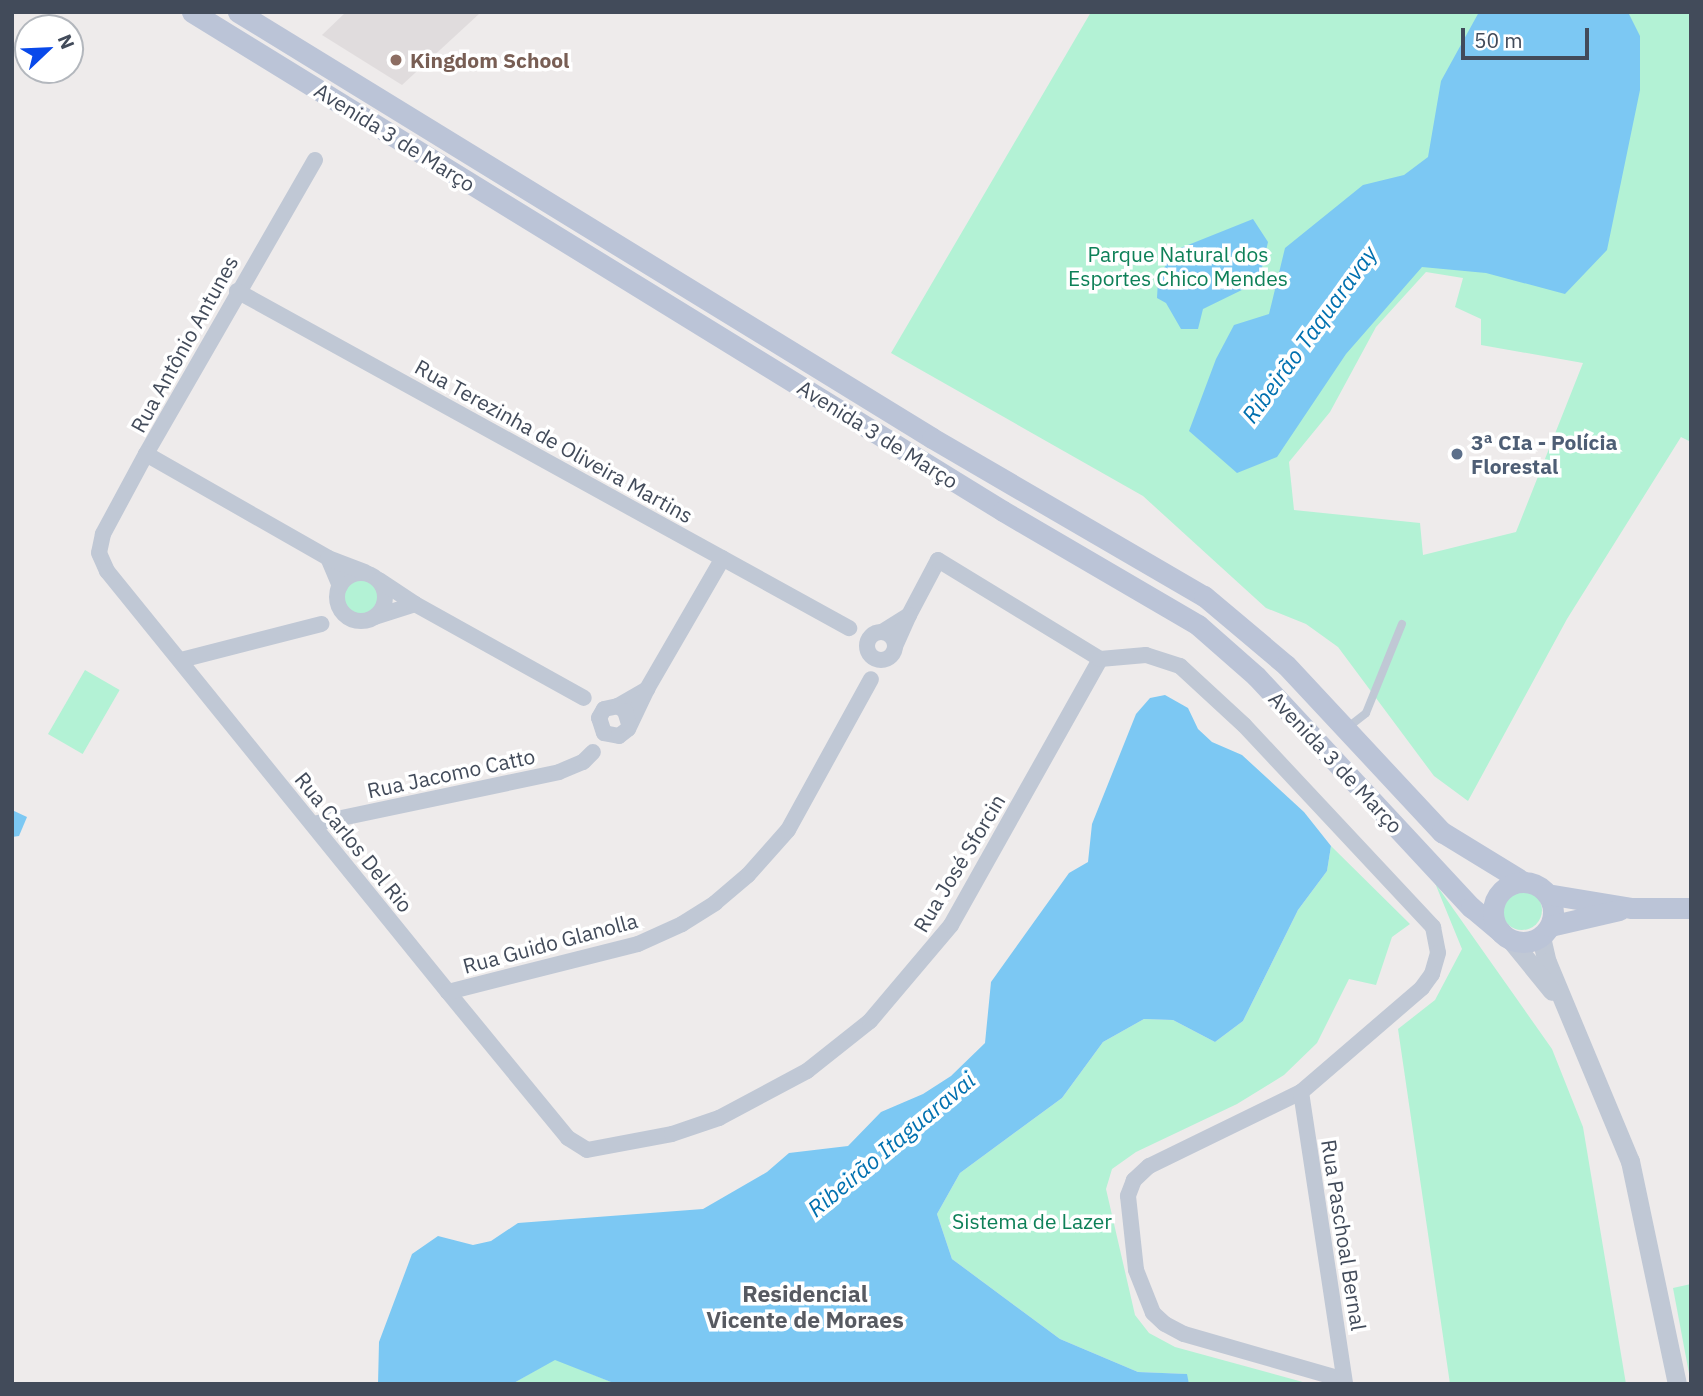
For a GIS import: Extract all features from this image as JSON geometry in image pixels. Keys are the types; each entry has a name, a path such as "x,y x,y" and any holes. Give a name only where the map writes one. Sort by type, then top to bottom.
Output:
{"main road":[{"name":"Avenida 3 de Março","path":"192,12 992,504 1198,625 1256,676 1471,907 1506,936"},
{"name":"Avenida 3 de Março","path":"238,12 932,439 1204,596 1268,648 1347,728 1442,832 1522,881"},
{"path":"1632,908 1545,931 1525,942 1506,936 1494,919 1496,899 1506,887 1522,881 1548,894 1632,908 1691,908"},
{"path":"1545,931 1553,909 1548,894"}],"street":[{"name":"Rua Antônio Antunes","path":"99,553 103,534 146,454 237,291 315,160"},
{"name":"Rua Terezinha de Oliveira Martins","path":"237,291 849,628 879,632"},
{"path":"146,454 328,558 373,577 415,604 584,698 625,711 624,730"},
{"name":"Rua Carlos Del Rio","path":"99,553 107,571 447,992 569,1138 587,1150"},
{"path":"328,558 344,614 365,620"},
{"path":"624,730 723,558"},
{"name":"Rua Guido Glanolla","path":"447,992 638,944 682,925 715,903 748,875 788,830 871,679 891,652 938,560 1100,660"},
{"path":"321,624 338,593 354,573 373,577 385,599 365,620"},
{"path":"181,660 321,624 365,620 415,604"},
{"path":"871,679 867,651 869,637 909,615"},
{"name":"Rua Terezinha de Oliveira Martins","path":"849,628 867,651"},
{"path":"867,651 879,660 891,652 891,636 879,632"},
{"path":"1100,660 1156,656 1196,677 1433,927 1438,953 1428,981 1301,1092 1149,1166 1134,1180 1128,1196 1129,1233 1144,1295 1165,1324 1184,1334 1345,1382"},
{"name":"Rua José Sforcin","path":"587,1150 671,1134 719,1118 807,1070 870,1021 951,925 1100,660"},
{"path":"593,752 599,721 615,706 647,689"},
{"path":"584,698 604,733 624,730"},
{"name":"Rua Jacomo Catto","path":"313,824 559,772 583,762 624,730"},
{"path":"1545,931 1546,962 1575,1023 1630,1161 1677,1384"},
{"path":"1506,936 1575,1023"},
{"name":"Rua Paschoal Bernal","path":"1301,1092 1345,1382"}],"lane":[{"path":"1347,728 1366,713 1402,624"}],"shaded area":[{"name":"Kingdom School","path":"346,12 479,14 402,85 322,35"}],"green space":[{"name":"Parque Natural dos Esportes Chico Mendes","path":"1091,12 1691,12 1691,442 1681,437 1567,619 1468,801 1434,776 1338,647 1306,624 1266,608 1143,496 891,353","holes":["1426,272 1463,278 1455,307 1481,319 1481,345 1583,363 1516,532 1423,555 1420,523 1294,510 1289,462 1330,412 1376,327"]},
{"path":"361,578 375,583 380,597 375,611 361,616 347,611 342,597 347,583"},
{"path":"85,670 120,690 83,754 48,734"},
{"name":"Sistema de Lazer","path":"1331,846 1410,924 1392,937 1376,985 1349,979 1317,1043 1284,1075 1237,1104 1136,1152 1112,1169 1106,1189 1135,1315 1149,1333 1175,1347 1310,1384 1189,1384 1186,1374 1138,1372 1060,1339 952,1259 937,1214 960,1173 1062,1098 1103,1042 1144,1019 1173,1020 1215,1042 1243,1021 1298,910 1327,871"},
{"path":"1435,883 1552,1049 1583,1127 1626,1384 1450,1384 1398,1029 1435,1000 1462,949"},
{"path":"1522,890 1536,896 1542,910 1536,924 1522,930 1508,924 1502,910 1508,896"},
{"path":"1691,1284 1691,1384 1673,1288"},
{"path":"555,1359 616,1384 512,1384"}],"water":[{"name":"Ribeirão Taquaravay","path":"1479,12 1628,12 1640,36 1640,90 1607,250 1565,294 1486,273 1422,267 1346,354 1277,457 1237,473 1189,431 1216,359 1234,325 1269,314 1285,248 1363,185 1404,175 1428,157 1441,81"},
{"path":"1253,219 1268,242 1261,272 1248,287 1203,309 1198,329 1181,329 1166,303 1157,298 1158,280 1173,251"},
{"name":"Ribeirão Itaguaravai","path":"1165,695 1188,708 1198,729 1212,742 1242,755 1304,812 1331,846 1327,871 1298,910 1243,1021 1215,1042 1173,1020 1144,1019 1103,1042 1062,1098 960,1173 937,1214 952,1259 1060,1339 1138,1372 1187,1374 1189,1384 616,1384 555,1360 512,1384 378,1384 379,1342 412,1254 438,1236 473,1245 491,1241 518,1223 703,1209 767,1172 789,1153 848,1146 881,1112 923,1094 951,1076 985,1043 991,982 1069,873 1088,862 1092,824 1136,714 1150,698"},
{"path":"12,810 27,817 19,836 12,837"}],"place":[{"name":"Kingdom School","path":"396,60"},
{"name":"3ª CIa - Polícia Florestal","path":"1457,454"}],"district":[{"name":"Residencial Vicente de Moraes","path":"805,1306"}]}
